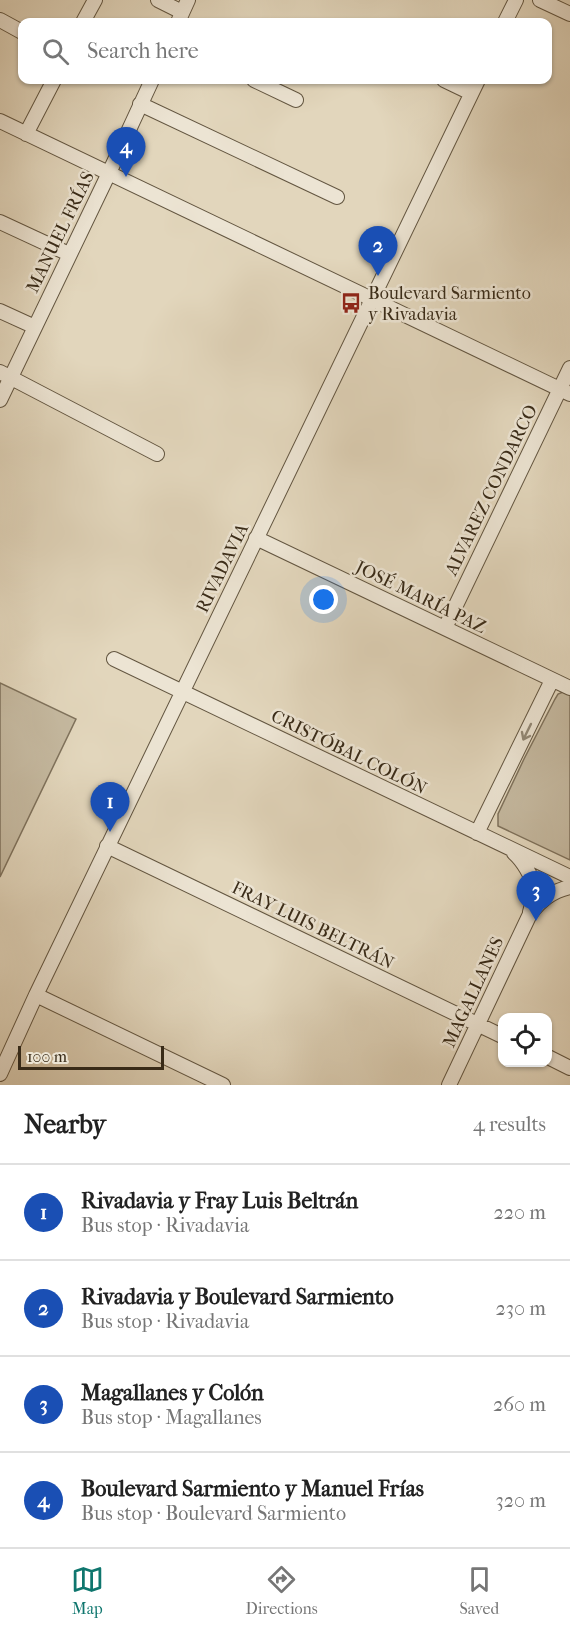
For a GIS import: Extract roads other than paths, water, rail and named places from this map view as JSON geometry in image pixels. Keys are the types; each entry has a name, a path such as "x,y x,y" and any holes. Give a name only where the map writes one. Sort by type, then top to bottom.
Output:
{"street":[{"path":"85,18 95,0"},
{"path":"158,0 183,12"},
{"path":"507,18 516,0"},
{"path":"540,0 570,14"},
{"path":"0,20 18,30"},
{"path":"26,134 52,84"},
{"name":"MANUEL FRÍAS","path":"0,400 5,375 34,327 150,84"},
{"path":"262,84 296,100"},
{"path":"452,84 471,93"},
{"name":"RIVADAVIA","path":"0,1074 107,846 476,84"},
{"path":"140,104 338,196"},
{"path":"0,121 565,392"},
{"path":"0,222 69,254"},
{"path":"0,311 34,327"},
{"name":"ALVAREZ CONDARCO","path":"445,628 565,392 570,368"},
{"path":"5,375 157,454"},
{"name":"JOSÉ MARÍA PAZ","path":"256,538 570,688"},
{"name":"CRISTÓBAL COLÓN","path":"114,659 570,877"},
{"path":"477,833 552,680"},
{"name":"FRAY LUIS BELTRÁN","path":"107,846 498,1034"},
{"name":"MAGALLANES","path":"507,847 520,858 534,888 530,914"},
{"name":"MAGALLANES","path":"449,1085 530,914 540,902 570,887"},
{"path":"36,995 223,1085"},
{"path":"552,1059 570,1068"}],"place":[{"name":"Boulevard Sarmiento y Manuel Frías","path":"126,177"},
{"name":"Rivadavia y Boulevard Sarmiento","path":"378,276"},
{"name":"Boulevard Sarmiento y Rivadavia","path":"351,303"},
{"name":"Rivadavia y Fray Luis Beltrán","path":"110,832"},
{"name":"Magallanes y Colón","path":"536,921"}]}
